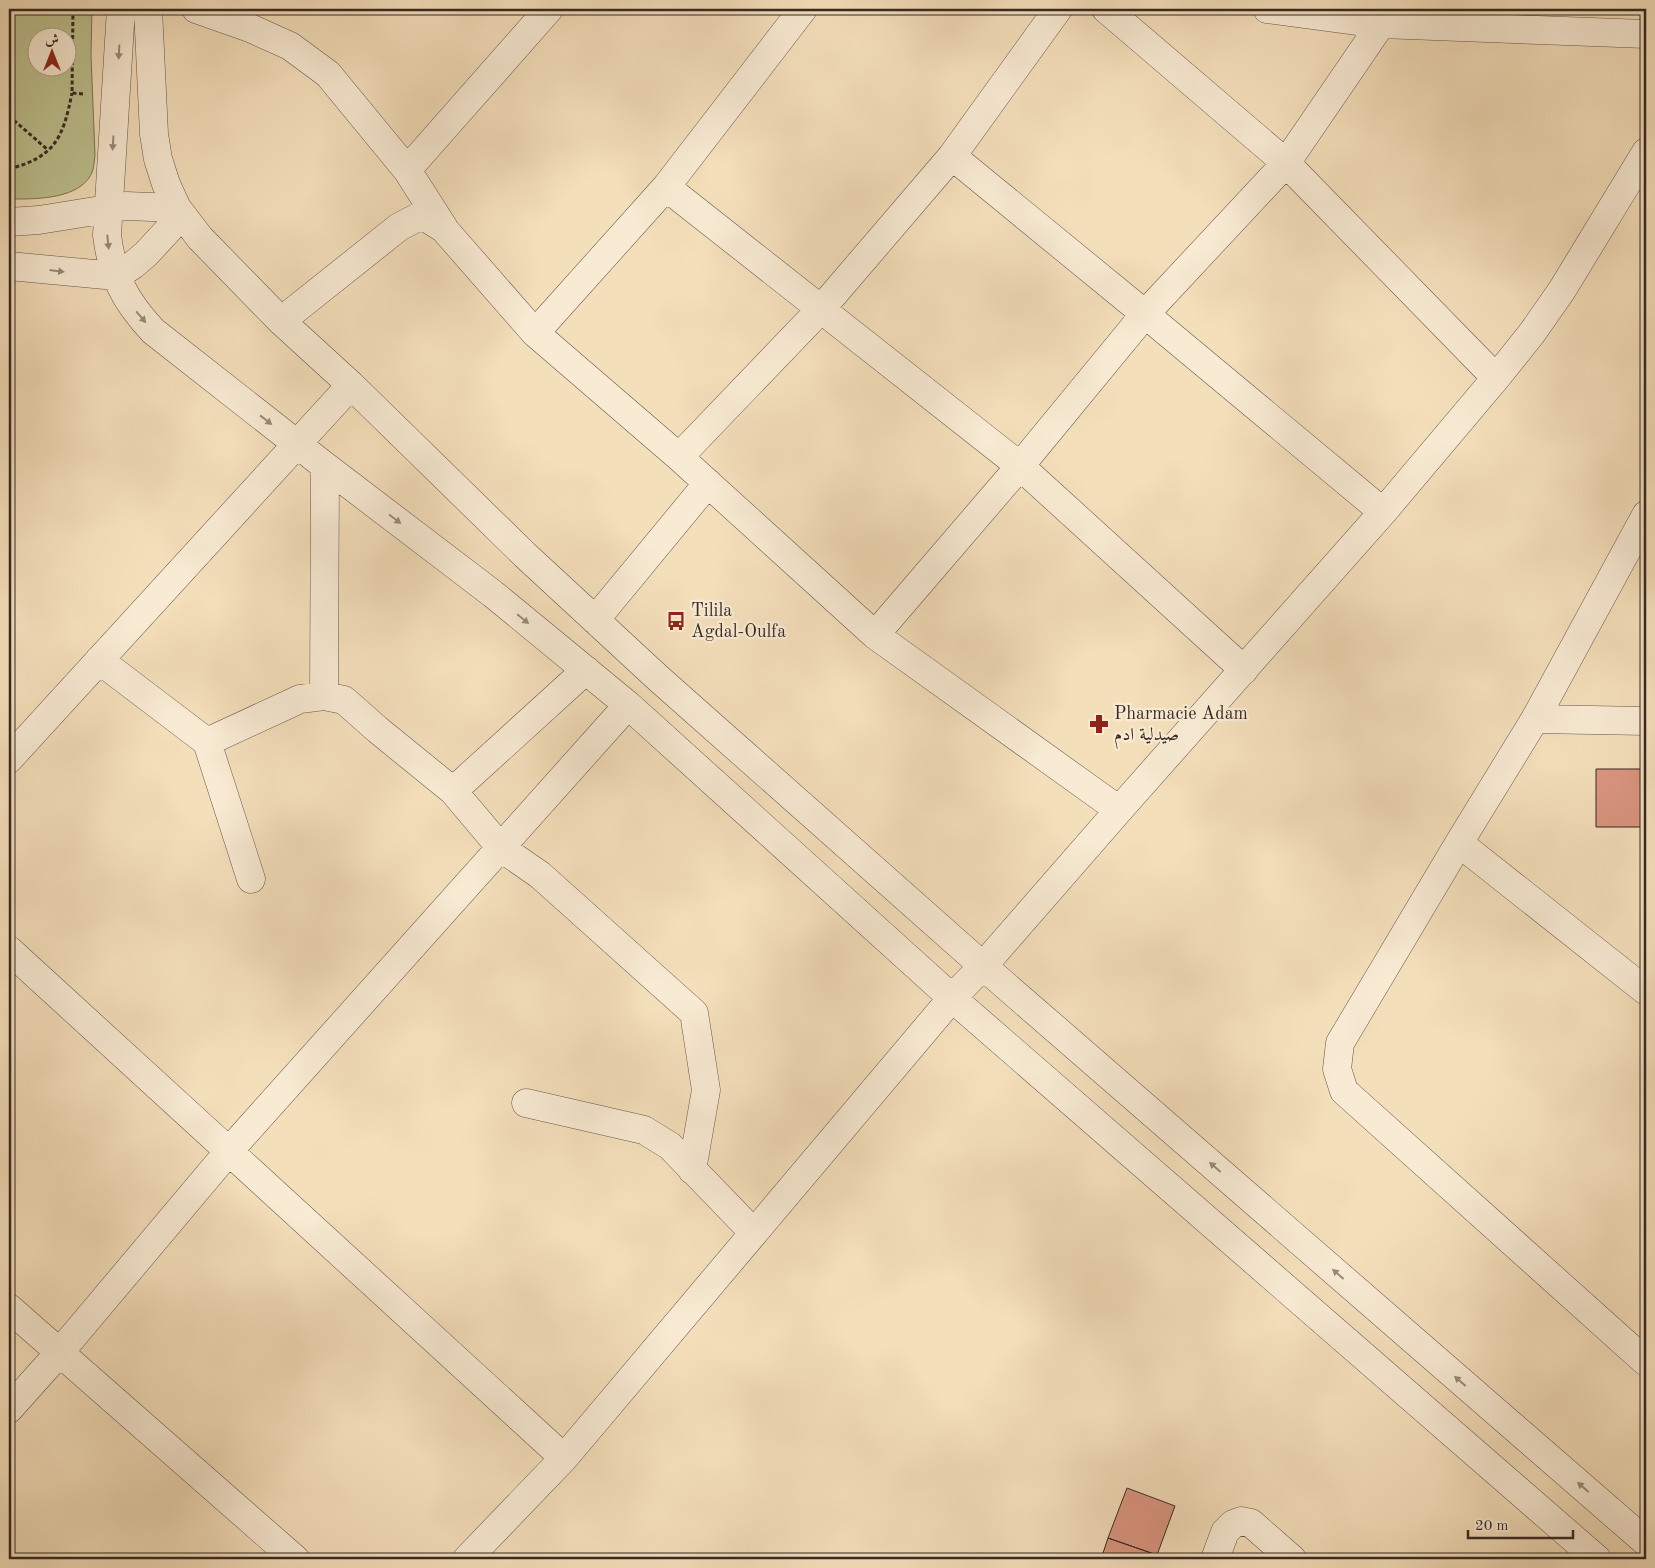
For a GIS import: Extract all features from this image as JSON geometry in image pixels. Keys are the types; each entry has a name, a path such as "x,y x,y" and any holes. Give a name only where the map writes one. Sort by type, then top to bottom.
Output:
{"street":[{"path":"121,9 109,208 108,235 110,256 125,296 138,315 153,331 485,589 628,705 952,998 1596,1559"},
{"path":"148,9 154,134 158,159 166,184 180,211 200,238 281,321 351,385 525,555 658,678 983,966 1646,1542"},
{"path":"196,9 250,28 290,46 328,74 408,170 444,229 535,333 679,457 875,635 1119,810"},
{"path":"408,170 549,9"},
{"path":"535,333 666,187 803,9"},
{"path":"679,457 821,309 952,156 1058,9"},
{"path":"1106,9 1286,163 1496,378"},
{"path":"1267,9 1646,34"},
{"path":"875,635 1020,466 1145,314 1286,163 1381,16"},
{"path":"467,1559 564,1458 952,998 983,966 1383,512 1496,378 1532,333 1562,290 1646,152"},
{"path":"952,156 1383,512"},
{"path":"666,187 1020,466 1244,670"},
{"path":"9,222 39,220 126,206 180,211"},
{"path":"9,266 116,276 146,254 180,211"},
{"path":"281,321 399,227 422,215 444,229"},
{"path":"9,759 351,385"},
{"path":"324,696 325,466"},
{"path":"595,620 708,483"},
{"path":"1646,515 1535,719 1340,1042 1337,1069 1344,1091 1646,1362"},
{"path":"99,660 207,742 251,879"},
{"path":"453,791 586,670"},
{"path":"207,742 300,699 324,696 344,700 453,791 501,848 540,875 694,1013 706,1090 692,1170"},
{"path":"9,1409 60,1352 229,1152 628,705"},
{"path":"1535,719 1646,721"},
{"path":"1459,843 1646,991"},
{"path":"9,950 564,1458"},
{"path":"526,1103 644,1130 670,1146 754,1233"},
{"path":"9,1308 295,1559"},
{"path":"1215,1559 1225,1532 1233,1524 1241,1521 1251,1523 1292,1559"}],"path":[{"path":"9,169 44,156 59,138 68,115 72,93 73,9"},
{"path":"72,93 116,95"},
{"path":"9,116 48,150"}],"green space":[{"path":"9,9 92,9 91,56 94,167 89,178 73,191 41,198 9,199"}],"building":[{"path":"1596,769 1646,769 1646,827 1596,827"},
{"path":"1127,1488 1175,1506 1157,1555 1108,1538"},
{"path":"1108,1538 1157,1555 1155,1559 1101,1559"}],"place":[{"name":"Tilila Agdal-Oulfa","path":"676,621"},
{"name":"Pharmacie Adam صيدلية ادم","path":"1099,724"}]}
